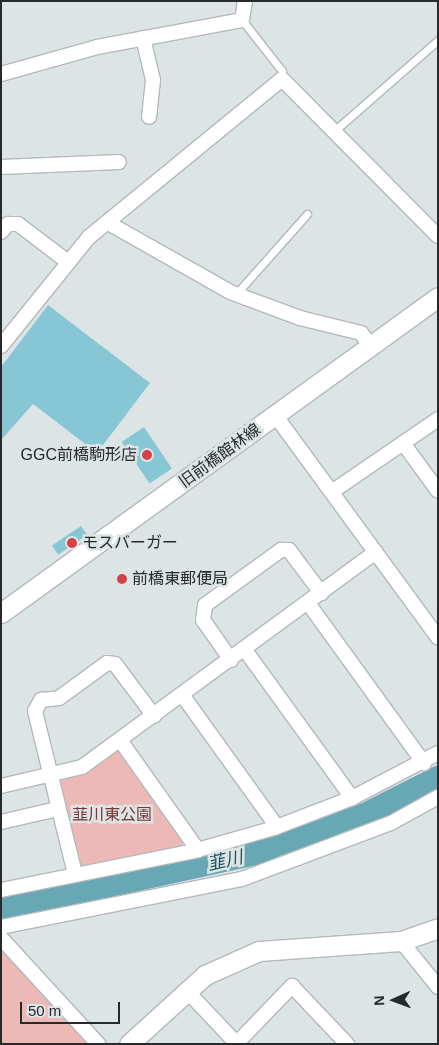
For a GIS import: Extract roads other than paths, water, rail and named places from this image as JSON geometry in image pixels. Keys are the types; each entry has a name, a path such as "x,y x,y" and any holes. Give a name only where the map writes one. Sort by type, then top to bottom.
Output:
{"street":[{"path":"1,74 143,38 242,20 245,1"},
{"path":"143,38 153,80 149,117"},
{"path":"1,346 88,237 110,224 282,79 438,236"},
{"path":"1,167 119,162"},
{"path":"1,232 8,224 18,224 68,262"},
{"path":"110,224 236,294 300,318 360,332 370,345"},
{"name":"旧前橋館林線","path":"1,613 438,297"},
{"path":"275,416 333,491 438,638"},
{"path":"333,491 438,419"},
{"path":"403,443 438,491"},
{"path":"230,660 203,620 205,605 281,550 288,550 321,593"},
{"path":"1,786 82,767 183,696 376,552"},
{"path":"308,603 424,763"},
{"path":"245,650 352,798"},
{"path":"75,874 49,776 35,711 41,700 59,698 107,663 115,664 154,716"},
{"path":"183,696 277,827"},
{"path":"120,740 198,850"},
{"path":"1,890 198,850 277,827 352,798 424,763 438,753"},
{"path":"1,927 242,879 391,823 438,797"},
{"path":"1,822 58,809"},
{"path":"129,1044 186,990 219,967 259,951 401,941 438,928"},
{"path":"1,938 98,1044"},
{"path":"401,941 438,987"},
{"path":"186,990 237,1043 292,986 347,1044"}],"lane":[{"path":"242,20 282,71 282,79"},
{"path":"333,132 438,40"},
{"path":"236,294 307,214"}],"waterway":[{"name":"韮川","path":"1,909 265,851 365,815 438,778"}],"place":[{"name":"GGC前橋駒形店","path":"147,455"},
{"name":"モスバーガー","path":"72,543"},
{"name":"前橋東郵便局","path":"122,579"}],"park label":[{"name":"韮川東公園","path":"112,815"}]}
